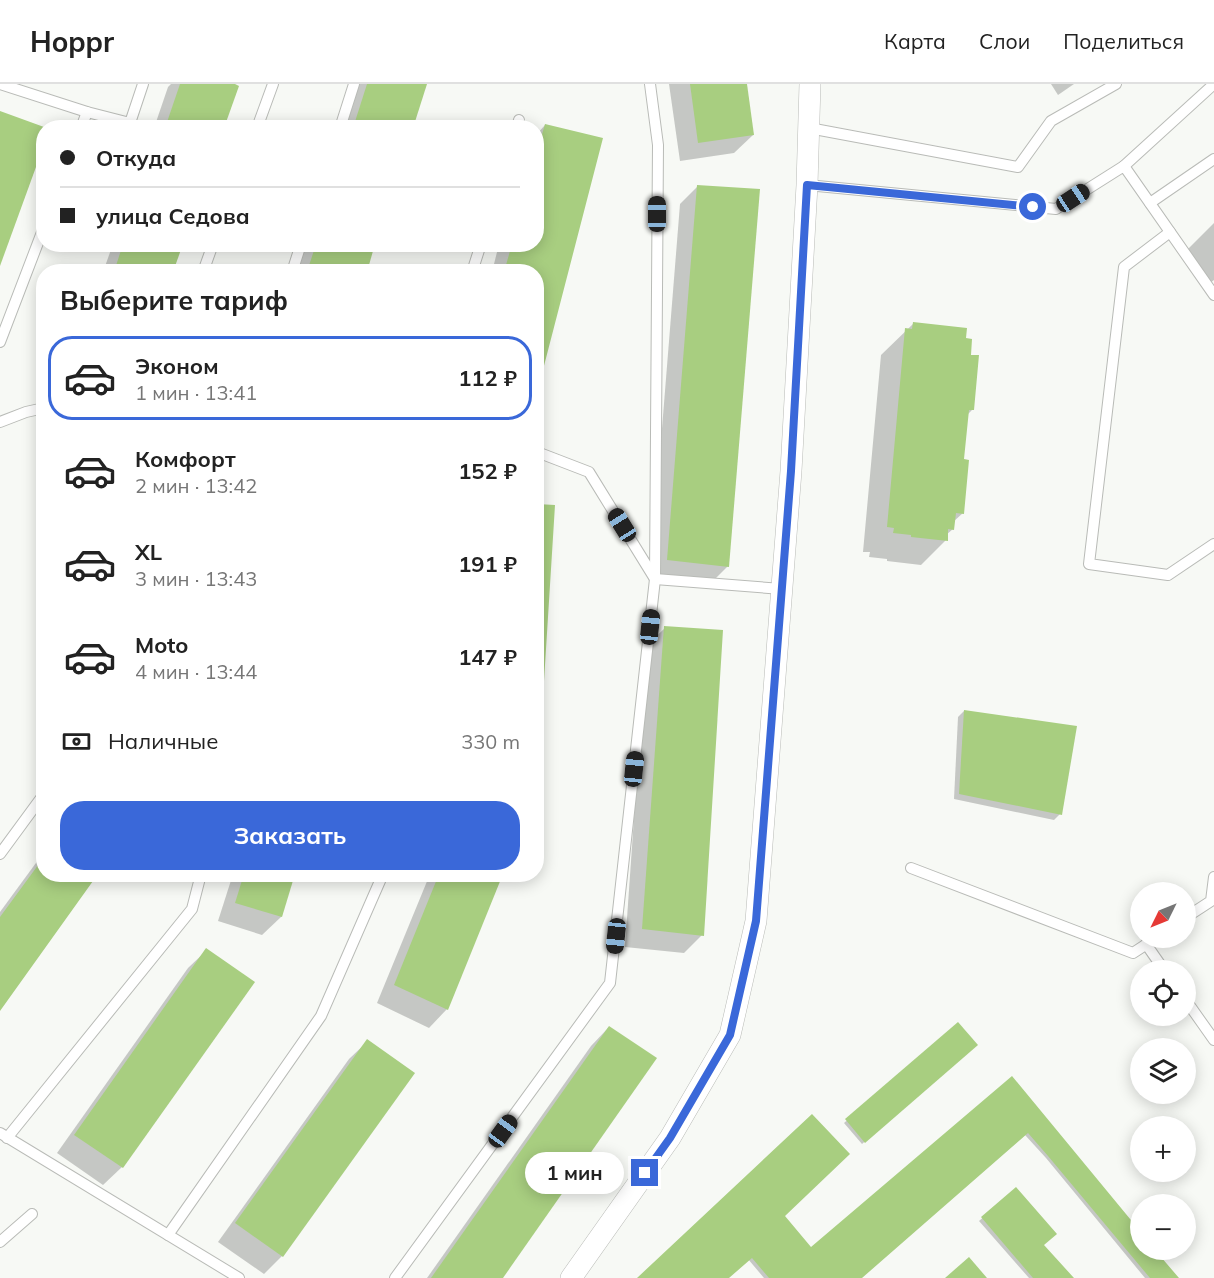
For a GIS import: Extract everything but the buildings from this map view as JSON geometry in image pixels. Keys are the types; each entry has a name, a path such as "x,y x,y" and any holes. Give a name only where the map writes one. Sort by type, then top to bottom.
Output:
{"street":[{"path":"571,1278 670,1138 730,1035 756,921 791,471 807,185 810,84"}],"lane":[{"path":"0,84 118,120"},
{"path":"131,120 143,84"},
{"path":"260,120 273,84"},
{"path":"343,120 354,84"},
{"path":"395,1278 610,983 655,579 658,145 650,84"},
{"path":"809,128 1018,167 1051,121 1116,84"},
{"path":"807,185 1056,209 1124,166 1214,84"},
{"path":"84,120 87,112"},
{"path":"1150,203 1214,159"},
{"path":"1124,166 1214,295"},
{"path":"1170,232 1124,267 1089,564 1168,575 1214,544"},
{"path":"0,342 36,247"},
{"path":"0,422 36,410"},
{"path":"544,455 589,472 655,579"},
{"path":"655,579 782,590"},
{"path":"0,854 36,805"},
{"path":"911,868 1133,953 1140,948"},
{"path":"1196,911 1211,901 1214,877"},
{"path":"199,882 192,909 4,1135 239,1278"},
{"path":"168,1235 321,1016 380,882"},
{"path":"1196,1015 1214,1040"},
{"path":"0,1242 32,1214"}],"route":[{"path":"645,1173 670,1138 730,1035 756,921 791,471 807,185 1033,207"}]}
